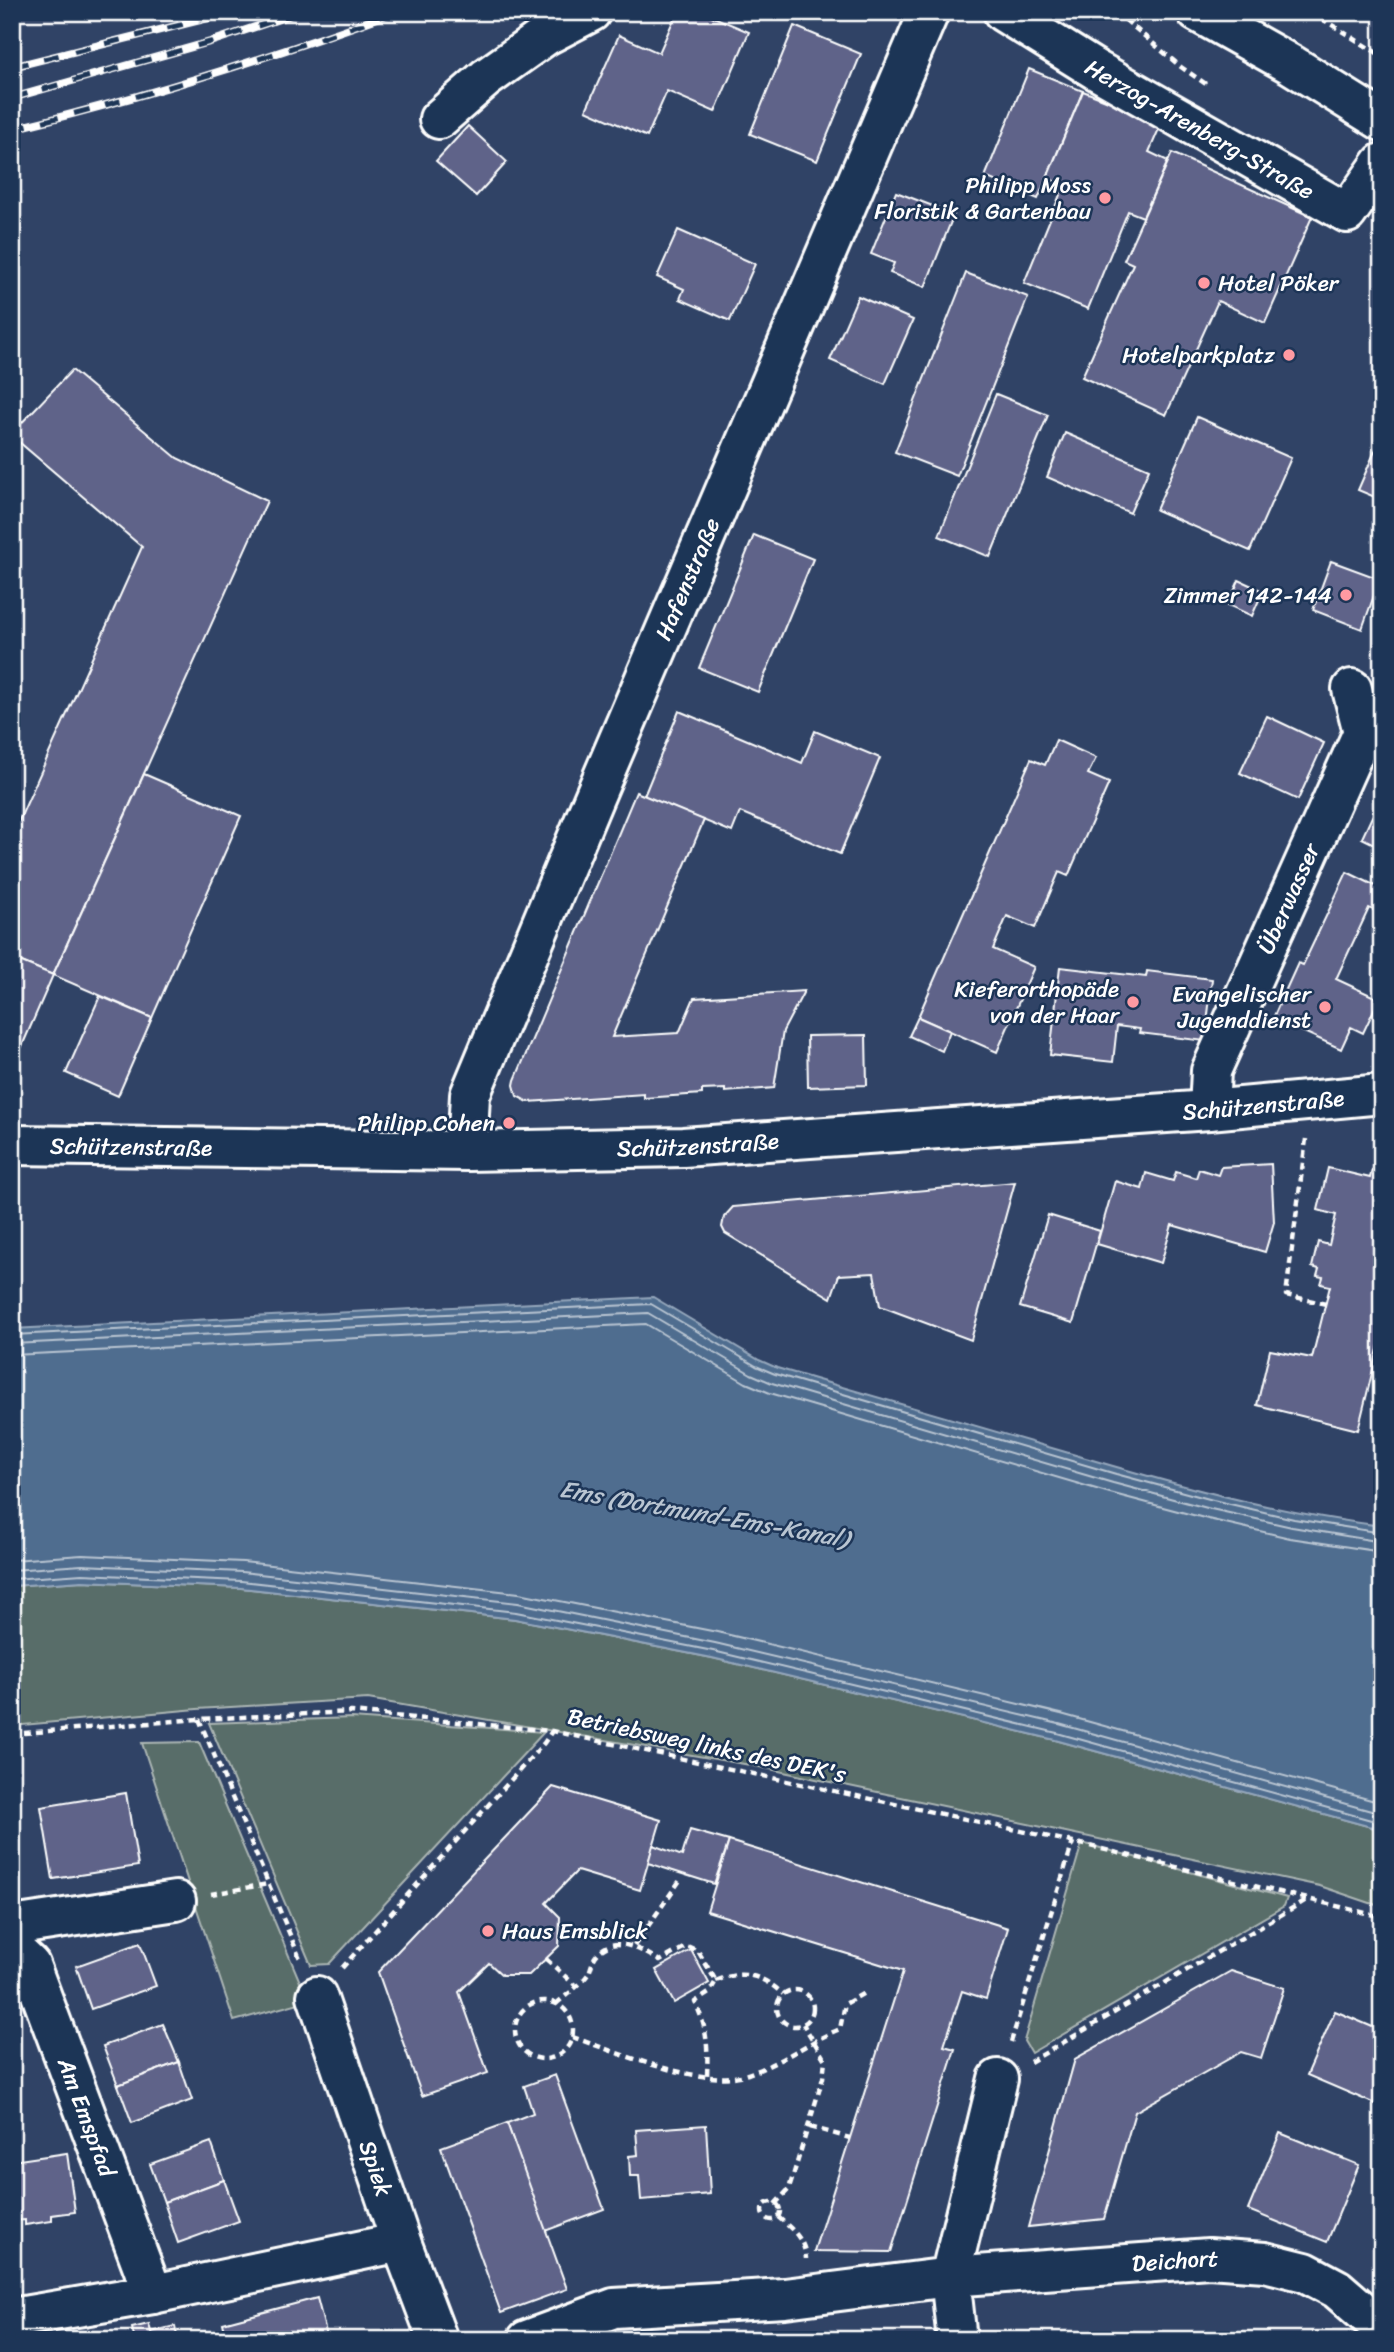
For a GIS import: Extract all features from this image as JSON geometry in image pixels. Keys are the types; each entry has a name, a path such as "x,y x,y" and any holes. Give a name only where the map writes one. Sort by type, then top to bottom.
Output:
{"street":[{"path":"439,119 486,78 545,36 591,12"},
{"name":"Hafenstraße","path":"467,1151 471,1096 593,800 929,12"},
{"name":"Herzog-Arenberg-Straße","path":"1003,12 1096,70 1347,213 1382,163"},
{"path":"1197,12 1292,65 1382,121"},
{"path":"1239,12 1292,65"},
{"name":"Überwasser","path":"1209,1110 1211,1070 1363,732 1352,689"},
{"name":"Schützenstraße","path":"12,1145 467,1151 683,1147 1209,1110 1382,1094"},
{"path":"12,1926 176,1901"},
{"name":"Am Emspfad","path":"12,1948 30,1965 153,2294"},
{"name":"Spiek","path":"317,1996 401,2242 438,2340"},
{"path":"957,2340 950,2277 998,2079"},
{"path":"12,2318 153,2294 401,2242"},
{"name":"Deichort","path":"527,2340 614,2308 808,2295 950,2277 1209,2258 1265,2262 1305,2272 1337,2289 1382,2328"}],"path":[{"path":"1116,12 1181,67 1210,87"},
{"path":"1311,12 1382,56"},
{"path":"1375,12 1382,18"},
{"path":"1311,1101 1286,1295 1326,1304"},
{"name":"Betriebsweg links des DEK's","path":"12,1734 199,1719 351,1712 552,1731 1073,1842 1382,1917"},
{"path":"199,1719 317,1996 552,1731"},
{"path":"998,2079 1073,1842"},
{"path":"634,1946 681,1879"},
{"path":"176,1901 268,1884"},
{"path":"998,2079 1308,1899"},
{"path":"556,2004 588,1974 594,1958 604,1948 618,1943 634,1946 660,1961 687,1946 698,1951 716,1981"},
{"path":"546,1959 576,1986"},
{"path":"706,2077 708,2043 704,2020 695,2002 709,1993 716,1981 730,1975 751,1974 770,1982 783,1994"},
{"path":"800,1990 810,1998 813,2003 811,2015 803,2024 792,2025 782,2020 778,2004 783,1994 800,1990"},
{"path":"572,2036 676,2071 706,2077 744,2075 771,2065 814,2040 840,2029 845,2004 866,1992"},
{"path":"547,2001 556,2004 570,2017 572,2036 563,2052 546,2059 528,2055 517,2040 515,2031 521,2013 537,2003 547,2001"},
{"path":"775,2204 789,2189 823,2078 825,2060 803,2024"},
{"path":"810,2127 850,2138"},
{"path":"775,2204 779,2208 778,2217 768,2220 762,2214 764,2206 775,2204"},
{"path":"778,2217 794,2231 806,2247 808,2295"}],"green space":[{"path":"82,1581 241,1588 515,1619 712,1658 1055,1740 1382,1830 1382,1907 1320,1886 750,1765 368,1699 197,1709 12,1726 12,1586"},
{"path":"352,1718 544,1732 329,1964 311,1965 209,1723"},
{"path":"199,1742 303,1989 299,2003 234,2021 142,1743"},
{"path":"1082,1843 1287,1898 1284,1906 1031,2053 1024,2041"}],"water":[{"name":"Ems (Dortmund-Ems-Kanal)","path":"653,1297 777,1368 1180,1485 1260,1505 1382,1526 1382,1830 1055,1740 712,1658 515,1619 241,1588 82,1581 12,1586 12,1329"}],"building":[{"path":"677,12 702,12 749,32 715,112 667,91 647,137 586,110 619,35 659,53"},
{"path":"794,26 861,54 817,161 750,134"},
{"path":"1029,69 1083,91 1038,199 985,177"},
{"name":"Philipp Moss Floristik & Gartenbau","path":"1083,91 1162,122 1149,152 1168,161 1143,217 1128,211 1088,309 1024,283 1064,185 1047,178"},
{"path":"468,126 507,162 476,196 436,161"},
{"name":"Hotel Pöker","path":"1172,153 1312,217 1265,323 1218,301 1166,415 1082,377 1133,264 1124,260"},
{"path":"896,192 954,214 925,287 890,273 894,263 871,254"},
{"path":"678,230 755,264 730,321 680,299 684,289 657,277"},
{"path":"966,273 1028,297 957,476 895,452"},
{"path":"858,296 913,320 885,384 830,360"},
{"path":"72,370 177,458 267,501 53,975 12,958 12,836 142,547 12,436"},
{"path":"996,394 1048,415 990,557 939,536"},
{"path":"1197,417 1291,458 1250,551 1156,510"},
{"path":"1065,433 1149,469 1130,513 1047,477"},
{"path":"1382,435 1382,500 1358,490"},
{"path":"754,535 813,559 758,692 699,668"},
{"name":"Zimmer 142-144","path":"1331,561 1380,579 1362,629 1313,610"},
{"path":"1239,580 1263,591 1252,616 1228,605"},
{"path":"679,711 802,763 815,731 880,758 840,854 740,812 732,832 644,796"},
{"path":"1267,716 1324,743 1298,800 1240,773"},
{"path":"1056,740 1096,758 1088,774 1109,783 1068,876 1059,872 1035,928 1007,916 993,949 1034,967 997,1052 918,1017 1031,759 1045,765"},
{"path":"144,774 241,816 152,1018 53,975"},
{"path":"636,792 704,820 612,1037 679,1033 694,998 804,991 783,1031 774,1088 725,1092 725,1089 702,1090 702,1094 644,1098 644,1094 528,1102 517,1096 515,1080"},
{"path":"1382,795 1382,848 1362,838"},
{"path":"1347,872 1382,889 1382,914 1369,908 1336,979 1379,999 1363,1033 1351,1027 1341,1049 1273,1018 1298,963 1303,965"},
{"path":"12,958 53,975 12,1069"},
{"name":"Kieferorthopäde von der Haar","path":"1060,967 1146,977 1147,971 1212,979 1205,1041 1139,1033 1140,1029 1117,1026 1113,1062 1050,1055"},
{"path":"100,996 152,1018 118,1096 66,1073"},
{"path":"918,1017 950,1031 942,1051 909,1036"},
{"path":"866,1035 867,1085 808,1087 807,1036"},
{"path":"1271,1164 1274,1222 1265,1252 1172,1225 1161,1263 1097,1244 1115,1181 1142,1189 1146,1173 1173,1181 1176,1172 1196,1178 1199,1169 1218,1175 1221,1167"},
{"path":"1328,1168 1370,1178 1372,1170 1382,1172 1382,1333 1358,1430 1257,1405 1270,1350 1312,1358 1330,1286 1321,1284 1323,1277 1317,1276 1319,1269 1312,1267 1318,1242 1329,1245 1336,1215 1318,1210"},
{"path":"1015,1182 971,1340 880,1306 874,1273 839,1275 831,1298 725,1233 722,1227 724,1217 733,1207"},
{"path":"1048,1215 1100,1231 1073,1323 1020,1307"},
{"name":"Haus Emsblick","path":"553,1787 661,1820 640,1890 577,1871 546,1903 560,1917 559,1946 529,1975 502,1975 489,1963 459,1992 488,2073 422,2096 378,1972"},
{"path":"126,1793 138,1866 53,1879 41,1807"},
{"path":"690,1830 729,1841 714,1884 648,1863 653,1845 682,1856"},
{"path":"729,1841 1008,1928 986,1999 962,1991 944,2046 955,2049 891,2252 814,2251 903,1971 707,1911"},
{"path":"140,1943 156,1986 91,2009 76,1966"},
{"path":"691,1950 709,1983 674,2003 656,1970"},
{"path":"1231,1971 1284,1988 1261,2058 1241,2052 1135,2112 1104,2219 1028,2227 1075,2059"},
{"path":"1335,2011 1382,2031 1382,2107 1307,2075"},
{"path":"163,2024 179,2062 118,2085 103,2046"},
{"path":"179,2062 192,2100 132,2123 118,2085"},
{"path":"555,2075 604,2209 545,2231 507,2123 533,2113 524,2086"},
{"path":"507,2123 567,2289 501,2313 441,2147"},
{"path":"706,2125 710,2194 641,2200 639,2176 630,2176 629,2156 638,2155 636,2130"},
{"path":"1280,2133 1359,2165 1327,2242 1248,2210"},
{"path":"211,2142 224,2180 164,2202 150,2164"},
{"path":"67,2153 75,2212 52,2215 52,2221 25,2225 25,2220 12,2221 12,2161"},
{"path":"224,2180 239,2221 178,2243 164,2202"},
{"path":"317,2298 328,2340 227,2340 223,2323"},
{"path":"149,2324 151,2332 175,2326 178,2340 126,2340 134,2337 132,2328"}],"railway":[{"path":"12,67 232,12"},
{"path":"12,98 210,42 300,12"},
{"path":"12,129 205,76 394,12"}],"place":[{"name":"Philipp Moss Floristik & Gartenbau","path":"1105,198"},
{"name":"Hotel Pöker","path":"1204,283"},
{"name":"Hotelparkplatz","path":"1289,355"},
{"name":"Zimmer 142-144","path":"1346,595"},
{"name":"Kieferorthopäde von der Haar","path":"1133,1002"},
{"name":"Evangelischer Jugenddienst","path":"1325,1007"},
{"name":"Philipp Cohen","path":"509,1123"},
{"name":"Haus Emsblick","path":"488,1931"}]}
